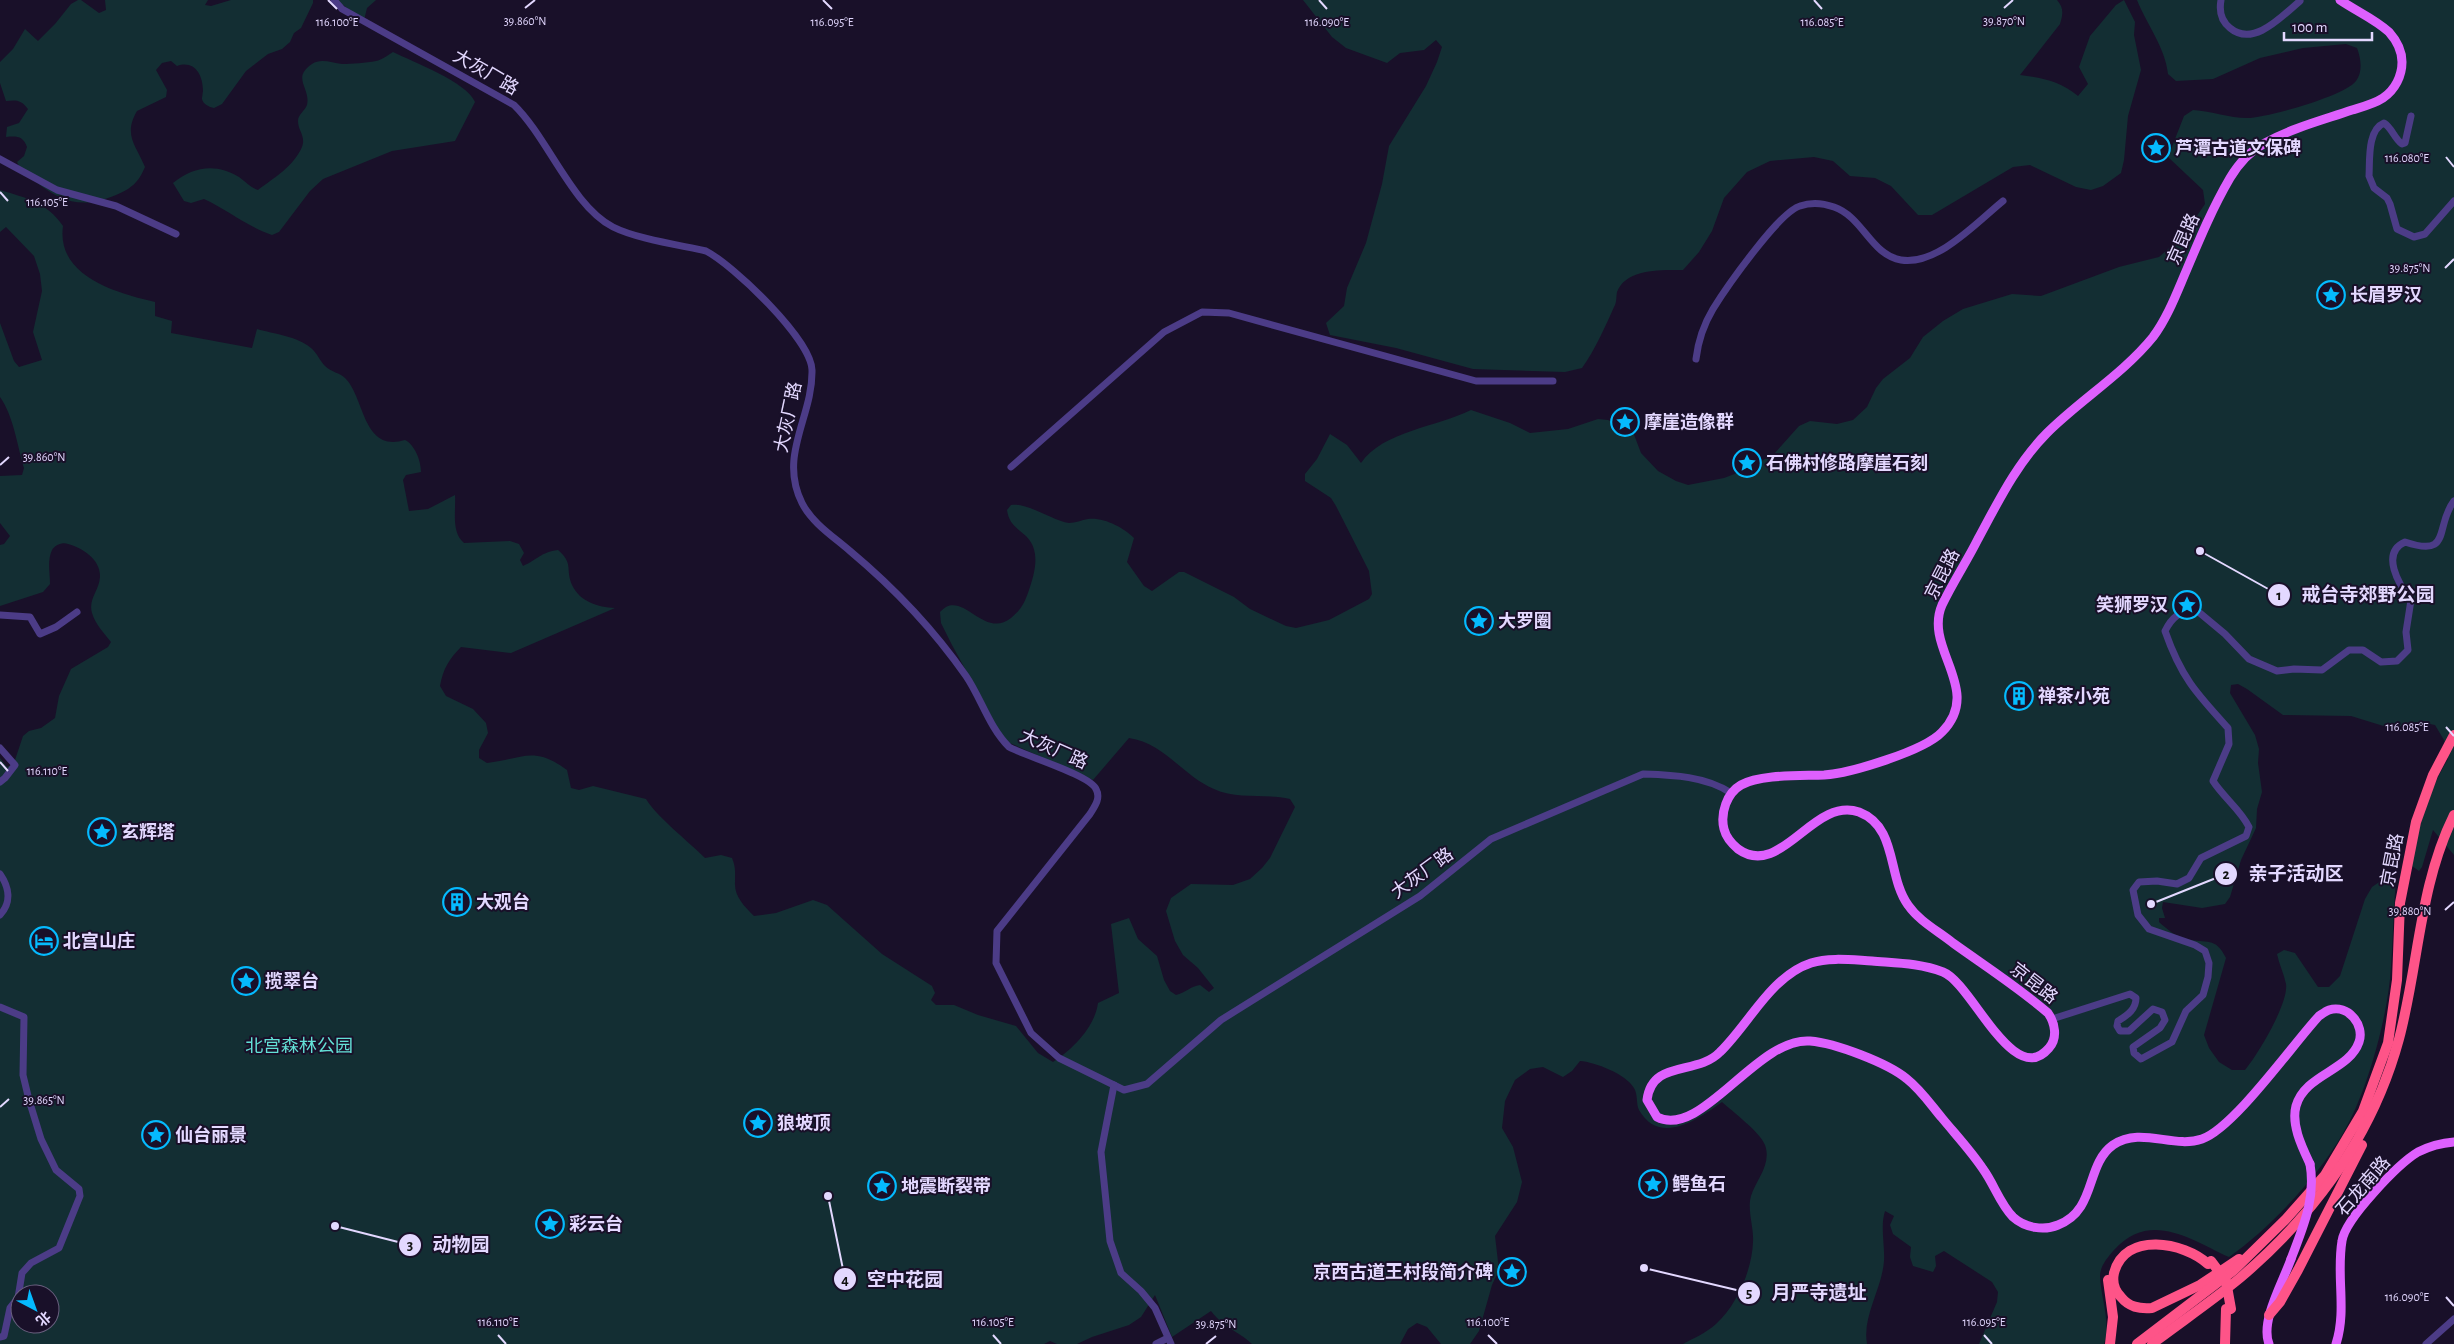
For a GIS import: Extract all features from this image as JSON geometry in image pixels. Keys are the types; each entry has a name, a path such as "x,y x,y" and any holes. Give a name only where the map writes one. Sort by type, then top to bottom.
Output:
{"highway":[{"name":"京昆路","path":"2137,1344 2234,1270 2262,1243 2325,1175 2363,1111 2388,1043 2397,980 2404,876 2418,814 2433,775 2454,735"},
{"path":"2152,1344 2240,1278 2291,1230 2331,1183 2352,1149 2370,1116 2387,1077 2399,1038 2421,915 2433,867 2454,816"},
{"path":"2269,1315 2280,1302 2298,1270 2375,1118 2387,1091 2387,1077"},
{"path":"2110,1344 2113,1317 2108,1278 2112,1264 2124,1249 2147,1240 2169,1240 2192,1248 2209,1262 2226,1281 2230,1344"},
{"path":"2209,1262 2183,1248 2169,1245 2149,1245 2127,1253 2120,1260 2115,1268 2114,1285 2117,1293 2128,1304 2144,1309 2152,1308 2200,1285 2262,1243"},
{"path":"2225,1344 2228,1309"}],"main road":[{"name":"京昆路","path":"2269,1315 2292,1259 2312,1196 2313,1182 2310,1164 2296,1128 2296,1106 2308,1086 2349,1056 2356,1049 2360,1040 2360,1029 2356,1019 2338,1009 2329,1010 2319,1016 2232,1118 2210,1136 2187,1143 2130,1137 2110,1146 2099,1161 2088,1194 2079,1210 2068,1220 2052,1227 2027,1226 2013,1217 1979,1164 1908,1080 1887,1066 1831,1045 1806,1041 1784,1045 1761,1060 1691,1115 1681,1119 1671,1121 1656,1116 1647,1100 1655,1078 1663,1072 1699,1066 1714,1058 1783,980 1798,969 1820,961 1840,960 1906,964 1946,973 1960,985 2011,1050 2025,1058 2038,1056 2049,1048 2054,1034 2052,1018 2036,1003 1913,912 1899,888 1883,833 1871,819 1851,810 1839,810 1816,821 1780,849 1762,855 1753,855 1737,848 1726,835 1723,818 1731,793 1747,782 1831,774 1858,767 1929,743 1948,725 1956,706 1957,690 1952,669 1939,637 1939,614 2004,491 2021,464 2049,431 2139,351 2156,333 2167,314 2221,195 2244,158 2261,144 2286,133 2380,100 2394,88 2399,79 2401,53 2392,36 2340,0"},
{"name":"石龙南路","path":"2336,1344 2341,1320 2340,1257 2342,1239 2354,1216 2378,1189 2416,1153 2438,1143 2454,1142"},
{"path":"2269,1315 2266,1330 2269,1344"}],"street":[{"name":"大灰厂路","path":"334,0 342,9 514,105 533,127 579,194 605,222 621,230 706,251 718,257 765,301 806,348 810,358 811,384 793,456 796,490 804,505 814,519 885,581 952,657 967,678 1000,738 1009,747 1078,776 1096,786 1098,794 1096,804 1090,814 997,931 996,963 1031,1033 1059,1058 1124,1090 1147,1084 1221,1020 1420,896 1490,839 1643,774 1667,775 1708,782 1720,785 1731,793"},
{"path":"2221,0 2220,13 2226,25 2234,31 2249,34 2270,26 2301,0"},
{"path":"2411,116 2405,143 2398,142 2388,125 2379,125 2374,132 2369,176 2371,183 2374,188 2387,198 2397,229 2414,237 2425,234 2454,201"},
{"path":"0,159 57,190 116,206 176,234"},
{"path":"1696,359 1698,345 1712,310 1772,227 1799,206 1818,203 1835,207 1853,218 1886,254 1901,260 1923,259 1937,254 2003,201"},
{"path":"1011,467 1164,332 1202,312 1229,313 1476,381 1553,381"},
{"path":"2052,1018 2130,994 2136,998 2136,1005 2127,1016 2118,1021 2117,1026 2120,1031 2129,1031 2153,1009 2162,1012 2165,1020 2160,1028 2133,1047 2134,1053 2141,1059 2172,1042 2186,1011 2203,995 2208,977 2209,963 2205,951 2195,945 2150,929 2138,915 2133,890 2139,882 2156,881 2177,884 2189,878 2201,858 2246,836 2249,827 2242,814 2224,797 2214,781 2229,744 2228,728 2194,691 2176,662 2165,631 2170,621 2180,612 2195,608 2225,634 2249,659 2277,671 2294,668 2322,670 2349,650 2363,650 2381,662 2397,661 2408,650 2406,632 2410,600 2397,582 2392,555 2398,545 2405,542 2422,547 2432,547 2439,541 2454,501"},
{"path":"0,615 30,617 40,634 56,627 77,612"},
{"path":"0,748 15,765 0,782"},
{"path":"0,874 8,887 6,908 0,914"},
{"path":"0,1007 24,1017 23,1075 41,1139 56,1170 79,1189 80,1196 59,1248 31,1263 22,1273 18,1298 10,1308 4,1336 0,1337"},
{"path":"1114,1085 1101,1152 1110,1241 1121,1273 1141,1291 1155,1308 1170,1341 1156,1344"},
{"path":"2426,1344 2454,1318"}],"green space":[{"path":"81,0 99,13 106,10 105,0 208,0 205,5 211,6 231,0 313,0 313,3 301,28 294,33 290,42 282,49 268,54 246,71 222,104 214,108 206,105 203,101 203,85 199,74 193,67 188,65 177,66 171,61 162,63 156,70 167,90 166,97 137,111 131,127 132,140 145,167 142,173 134,184 122,192 104,199 83,203 73,202 54,194 29,177 20,168 17,162 24,156 27,147 24,141 19,138 6,137 7,127 19,123 28,109 18,101 6,101 0,83 0,62 13,49 25,29 38,41 71,4"},
{"path":"336,0 376,0 367,8 364,20"},
{"path":"1303,0 2057,0 2062,11 2060,24 2020,75 2050,81 2078,96 2088,84 2079,67 2090,36 2116,5 2124,0 2135,22 2134,35 2141,70 2128,116 2121,173 2103,186 2091,190 2076,187 2030,165 2013,167 1932,215 1918,215 1891,186 1875,178 1850,176 1833,161 1814,157 1770,161 1747,172 1724,198 1712,231 1699,252 1683,270 1637,274 1628,278 1622,284 1617,292 1615,305 1582,368 1565,372 1473,369 1396,348 1330,335 1326,323 1344,306 1347,288 1366,243 1382,184 1389,146 1426,86 1442,47 1436,40 1424,50 1400,53 1387,63 1346,48 1332,37"},
{"name":"北宫森林公园","path":"2137,0 2454,0 2454,855 2433,830 2422,867 2419,871 2412,866 2424,811 2448,759 2444,740 2435,725 2425,723 2390,728 2351,716 2283,715 2247,689 2238,684 2231,685 2230,693 2255,735 2259,749 2258,763 2262,792 2257,809 2256,828 2241,860 2230,897 2225,904 2202,908 2163,902 2162,908 2165,918 2159,918 2159,922 2178,936 2210,942 2218,946 2226,958 2204,1035 2209,1048 2219,1062 2232,1070 2245,1070 2278,1016 2286,993 2286,984 2277,954 2284,950 2295,953 2318,987 2329,987 2340,976 2365,899 2372,887 2394,872 2396,881 2391,967 2384,1018 2373,1060 2359,1100 2342,1135 2306,1185 2260,1232 2229,1257 2185,1236 2156,1230 2142,1232 2128,1238 2114,1250 2100,1272 2106,1318 2104,1344 1979,1344 1997,1302 1998,1292 1992,1282 1944,1251 1935,1256 1936,1266 1933,1272 1913,1266 1910,1257 1911,1247 1893,1234 1890,1225 1894,1216 1885,1211 1883,1229 1884,1261 1880,1282 1867,1323 1867,1344 1683,1344 1716,1324 1737,1297 1742,1286 1752,1253 1753,1230 1750,1201 1765,1165 1767,1152 1765,1145 1752,1128 1722,1102 1703,1115 1680,1126 1658,1127 1648,1121 1639,1110 1635,1090 1630,1083 1602,1066 1580,1061 1572,1071 1563,1077 1543,1067 1530,1069 1515,1080 1505,1101 1502,1128 1513,1147 1522,1182 1517,1202 1495,1236 1499,1270 1492,1285 1479,1331 1470,1344 1441,1344 1427,1327 1417,1323 1408,1329 1400,1344 1252,1344 1221,1322 1211,1311 1172,1337 1155,1295 1141,1317 1129,1325 1077,1344 1057,1344 1050,1341 1044,1344 0,1344 0,758 7,767 14,763 23,736 29,731 41,728 55,718 59,696 71,669 108,647 111,642 93,617 91,608 100,577 98,565 85,552 68,544 59,544 52,550 49,562 50,584 43,592 0,606 0,545 4,544 10,536 0,523 0,476 22,475 24,468 9,413 0,397 0,323 14,361 19,367 42,360 33,332 42,291 40,274 34,256 6,227 0,232 0,190 35,202 50,211 63,226 63,243 69,258 79,270 107,287 155,302 155,316 172,321 171,333 252,348 257,329 292,338 305,344 313,350 325,366 345,378 352,387 372,431 380,438 391,442 405,440 414,449 419,458 421,472 406,475 403,480 409,511 428,509 455,495 457,533 464,543 510,541 519,544 524,553 520,560 523,566 543,554 558,550 568,563 570,579 575,591 590,603 615,608 511,653 461,647 457,651 445,669 440,686 446,696 473,709 486,723 488,733 479,750 479,758 487,763 528,756 545,758 567,770 571,788 579,790 593,786 646,799 665,821 705,858 721,855 732,858 735,867 736,892 743,905 754,916 776,913 813,900 827,905 882,954 932,986 935,993 931,1000 936,1005 954,1005 978,1015 1016,1026 1038,1053 1053,1062 1082,1037 1092,1021 1098,1003 1119,993 1111,924 1129,918 1138,939 1157,956 1164,980 1170,991 1176,995 1200,985 1209,992 1214,988 1198,968 1183,955 1175,941 1166,911 1171,898 1191,884 1233,885 1250,879 1270,858 1295,807 1290,799 1281,797 1232,794 1214,789 1153,746 1129,738 1093,780 1010,743 1002,736 941,623 940,612 948,606 956,605 991,623 1001,623 1011,618 1022,606 1033,576 1035,555 1031,542 1009,519 1007,510 1011,505 1025,506 1069,523 1088,519 1107,521 1134,538 1127,562 1144,586 1152,591 1179,572 1184,572 1234,597 1250,609 1286,626 1296,628 1329,620 1369,599 1372,594 1369,571 1336,506 1331,498 1305,481 1305,474 1317,459 1330,434 1347,445 1361,463 1371,452 1397,437 1471,410 1510,423 1530,433 1568,429 1598,419 1608,420 1633,432 1641,453 1658,471 1676,481 1688,485 1724,478 1745,470 1774,454 1799,426 1810,421 1837,424 1853,420 1867,407 1876,388 1883,379 1910,358 1923,337 1943,321 1963,309 2012,294 2041,296 2119,267 2159,257 2184,235 2205,204 2203,190 2168,157 2184,116 2193,110 2240,118 2257,117 2304,105 2337,93 2356,81 2360,73 2357,48 2346,44 2303,48 2260,58 2213,79 2176,81 2168,74 2160,45"},
{"path":"393,52 451,80 462,87 475,102 455,141 392,151 323,179 310,191 279,232 272,235 255,228 204,199 191,203 184,201 173,183 197,170 214,168 222,170 239,177 258,190 289,166 303,143 298,121 299,116 307,105 308,99 302,79 306,69 312,64 323,61 342,64 372,62 380,60"}],"place":[{"name":"芦潭古道文保碑","path":"2156,148"},
{"name":"长眉罗汉","path":"2331,295"},
{"name":"摩崖造像群","path":"1625,422"},
{"name":"石佛村修路摩崖石刻","path":"1747,463"},
{"name":"戒台寺郊野公园","path":"2200,551"},
{"name":"笑狮罗汉","path":"2187,605"},
{"name":"大罗圈","path":"1479,621"},
{"name":"禅茶小苑","path":"2019,696"},
{"name":"玄辉塔","path":"102,832"},
{"name":"大观台","path":"457,902"},
{"name":"亲子活动区","path":"2151,904"},
{"name":"北宫山庄","path":"44,941"},
{"name":"揽翠台","path":"246,981"},
{"name":"狼坡顶","path":"758,1123"},
{"name":"仙台丽景","path":"156,1135"},
{"name":"鳄鱼石","path":"1653,1184"},
{"name":"地震断裂带","path":"882,1186"},
{"name":"空中花园","path":"828,1196"},
{"name":"彩云台","path":"550,1224"},
{"name":"动物园","path":"335,1226"},
{"name":"月严寺遗址","path":"1644,1268"},
{"name":"京西古道王村段简介碑","path":"1512,1272"}]}
